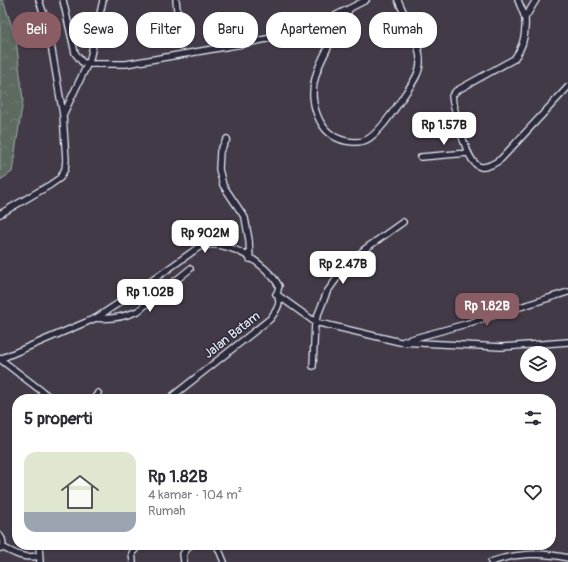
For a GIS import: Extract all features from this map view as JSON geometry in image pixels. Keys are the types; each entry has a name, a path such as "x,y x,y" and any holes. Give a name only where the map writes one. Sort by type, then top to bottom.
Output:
{"street":[{"path":"0,214 50,185 60,178 65,169 66,160 62,115 48,27 39,0"},
{"path":"63,0 75,53 82,62 87,64 126,64 242,44 299,31 317,25 366,0"},
{"path":"62,115 92,53 104,0"},
{"path":"176,0 177,12"},
{"path":"349,10 326,52 316,75 312,97 314,108 319,119 329,133 340,140 359,143 371,138 383,125 393,113 419,71 419,49 398,0"},
{"path":"518,0 525,18 523,42 519,53 514,59 456,91 452,96 468,153 476,164 481,167 491,165 496,162 568,87"},
{"path":"525,18 536,0"},
{"path":"227,139 220,151 219,168 224,186 245,218 249,240 250,258"},
{"path":"421,157 468,153"},
{"path":"313,366 315,322 327,292 340,274 365,249 403,222"},
{"name":"Jalan Batam","path":"46,394 0,359 96,318 143,287 199,246 207,244 226,246 239,251 270,274 279,286 276,294 279,303 275,313 270,319 175,394"},
{"path":"96,318 115,319 138,311 190,269"},
{"path":"400,342 466,324 568,292"},
{"path":"276,294 315,322 400,342 502,347 568,342"},
{"path":"0,536 2,540 1,548 18,556 39,559"},
{"path":"133,562 132,553 135,550"},
{"path":"184,562 183,554 186,550"},
{"path":"219,550 224,562"},
{"path":"491,562 522,555 536,554 568,558"}],"green space":[{"path":"0,0 3,0 12,27 12,48 17,48 23,100 12,172 0,180"}]}
